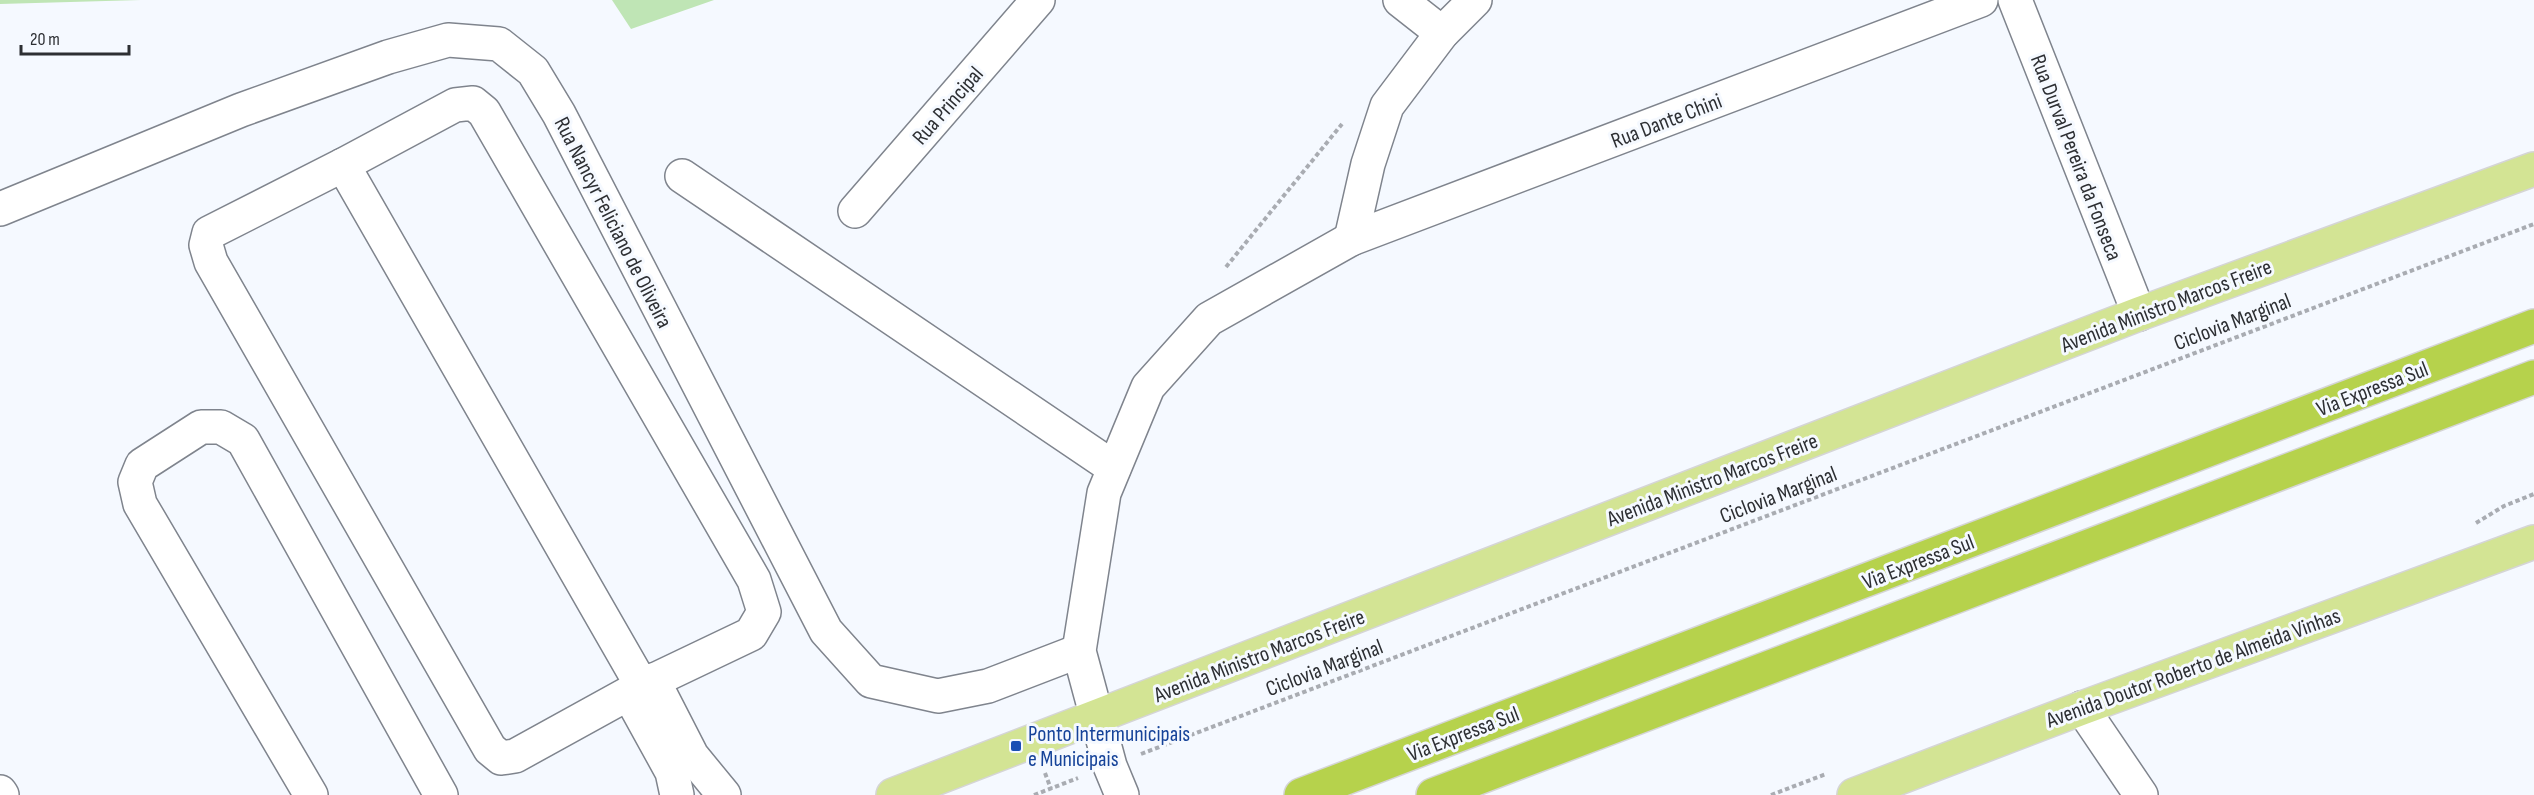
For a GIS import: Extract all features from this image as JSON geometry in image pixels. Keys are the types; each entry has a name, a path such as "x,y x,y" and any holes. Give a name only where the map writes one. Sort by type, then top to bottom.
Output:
{"highway":[{"name":"Via Expressa Sul","path":"1301,795 2534,326"},
{"name":"Via Expressa Sul","path":"1433,795 2534,377"}],"main road":[{"name":"Avenida Ministro Marcos Freire","path":"893,795 2139,314 2534,169"},
{"name":"Avenida Doutor Roberto de Almeida Vinhas","path":"1854,795 2082,708 2534,542"}],"street":[{"name":"Rua Principal","path":"855,210 1038,0"},
{"path":"1400,0 1442,33"},
{"path":"1351,239 1368,164 1387,106 1442,33 1475,0"},
{"name":"Rua Dante Chini","path":"1079,651 1104,493 1148,387 1209,319 1351,239 1981,0"},
{"name":"Rua Durval Pereira da Fonseca","path":"2015,0 2139,314"},
{"name":"Rua Nancyr Feliciano de Oliveira","path":"0,209 241,110 388,57 448,40 500,45 533,71 559,114 826,631 871,681 938,696 988,686 1079,651"},
{"path":"473,103 484,112 754,580 764,612 751,634 641,687 515,756 501,758 490,749 211,262 206,245 209,233 343,165 455,105 473,103"},
{"path":"343,165 641,687 724,795"},
{"path":"682,176 1114,468"},
{"path":"311,795 140,504 135,482 142,465 201,427 221,427 243,440 441,795"},
{"path":"1079,651 1096,718 1116,780"},
{"path":"641,687 672,772 677,795"},
{"path":"2082,708 2141,795"}],"path":[{"name":"Ciclovia Marginal","path":"1034,795 1051,789 1116,780 2534,224"},
{"path":"1042,767 1051,789"}],"green space":[{"path":"0,0 141,0 0,4"},
{"path":"612,0 714,0 631,29"}],"place":[{"name":"Ponto Intermunicipais e Municipais","path":"1016,746"}]}
